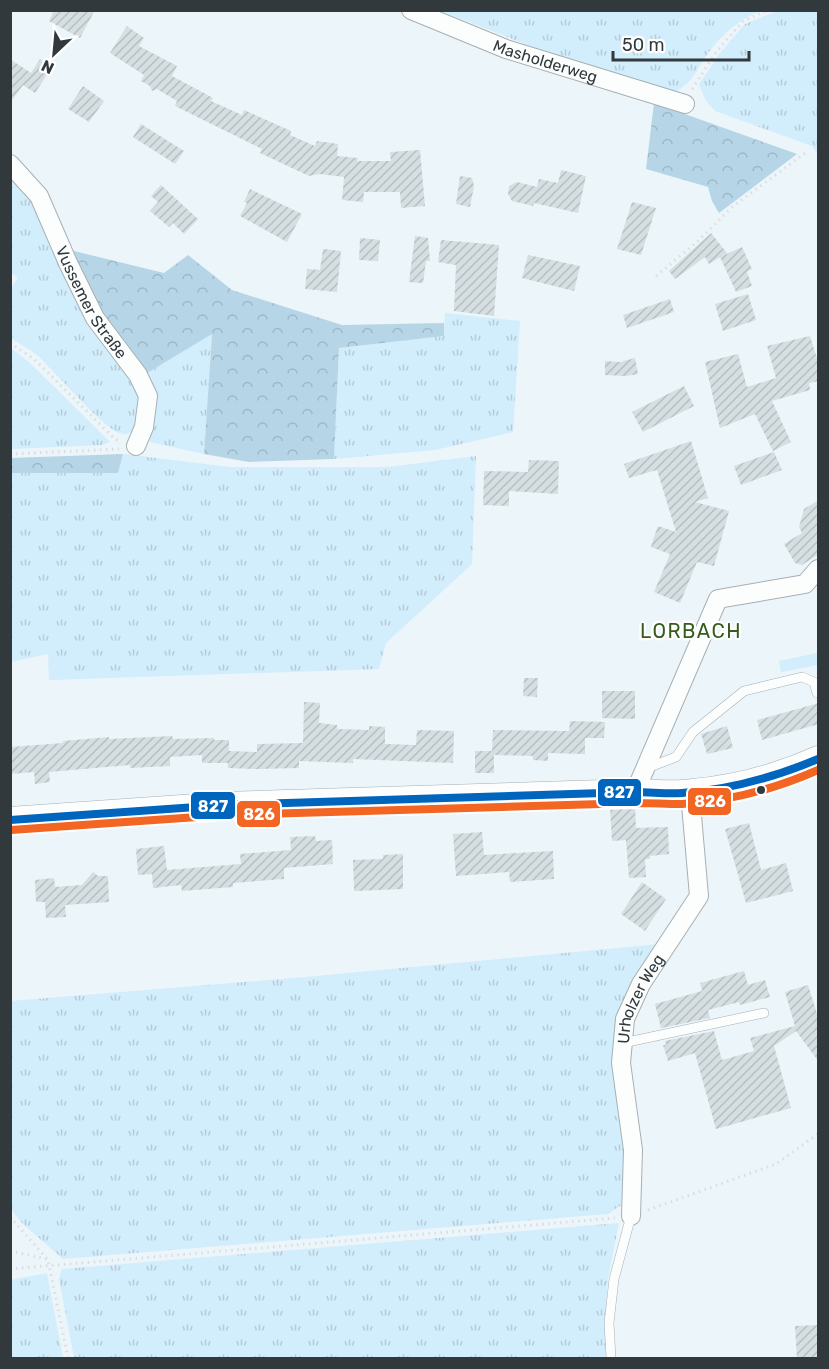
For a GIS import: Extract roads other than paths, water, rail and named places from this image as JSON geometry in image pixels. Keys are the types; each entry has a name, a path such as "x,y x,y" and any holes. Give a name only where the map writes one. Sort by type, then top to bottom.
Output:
{"street":[{"name":"Masholderweg","path":"411,10 506,49 685,104"},
{"name":"Vussemer Straße","path":"10,164 39,196 95,318 138,375 148,396 144,427 136,446"},
{"path":"640,780 718,599 805,584 819,569"},
{"path":"10,820 640,780 690,793 754,782 795,770 819,759"},
{"name":"Urholzer Weg","path":"631,1216 633,1150 621,1063 625,1019 640,984 699,896 690,793"}],"lane":[{"path":"640,780 676,757 693,732 744,691 802,677 814,682 818,693"},
{"path":"623,1043 764,1013"},
{"path":"611,1359 609,1323 614,1280 631,1216"}],"district":[{"name":"LORBACH","path":"691,631"}]}
